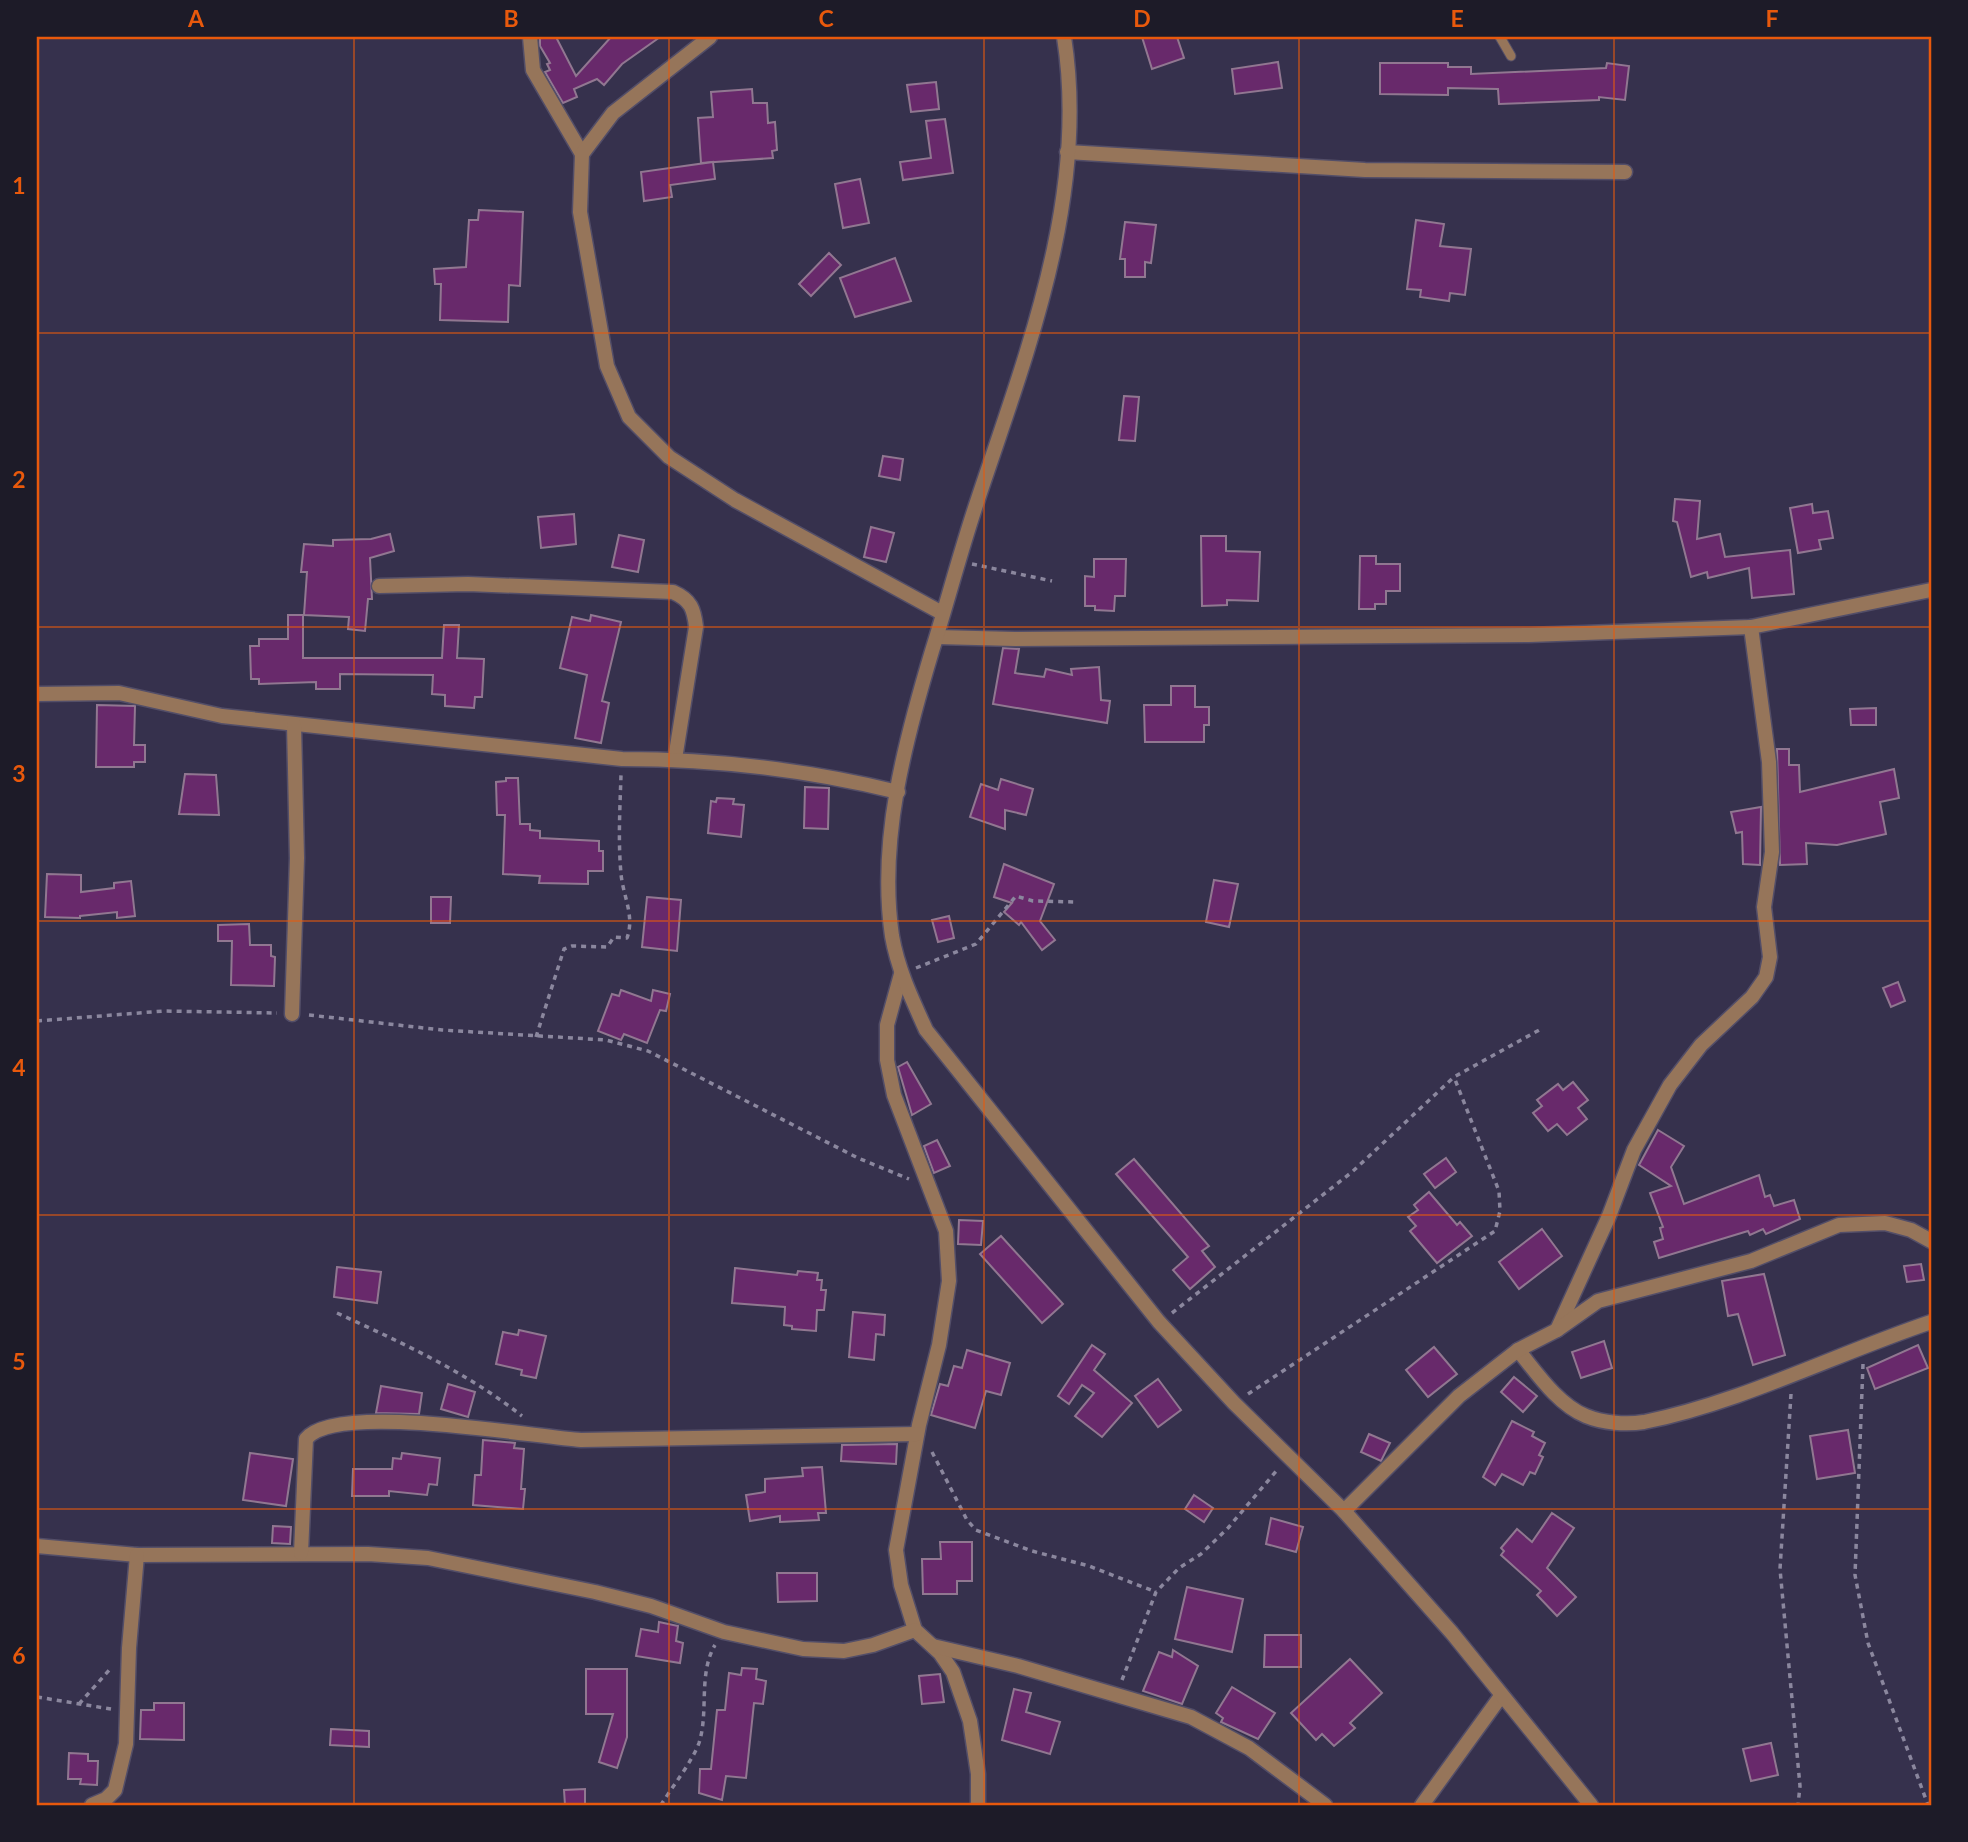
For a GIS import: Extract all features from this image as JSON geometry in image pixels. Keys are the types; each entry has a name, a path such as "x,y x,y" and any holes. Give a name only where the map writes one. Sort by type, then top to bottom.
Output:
{"street":[{"path":"530,37 533,70 582,154 580,212 589,277 607,366 629,417 669,457 735,500 942,613"},
{"path":"582,154 613,113 710,37"},
{"path":"1064,37 1070,72 1067,152 1053,253 1038,319 942,613 914,711 898,792 889,851 888,889 892,936 901,974 926,1030 1159,1322 1234,1403 1344,1511 1452,1633 1591,1805"},
{"path":"1067,152 1365,170 1625,172"},
{"path":"379,586 468,584 673,592 687,598 694,610 696,627 675,759"},
{"path":"937,637 1054,639 1529,635 1751,627 1931,590"},
{"path":"1557,1330 1609,1216 1634,1150 1670,1085 1701,1045 1752,998 1766,976 1770,957 1764,907 1772,852 1769,762 1751,627"},
{"path":"37,694 118,693 222,716 622,759 675,759 835,776 898,792"},
{"path":"292,1014 297,858 294,725"},
{"path":"901,974 887,1025 887,1060 894,1095 946,1231 949,1281 939,1345 918,1429 896,1550 901,1585 915,1630 953,1672 970,1721 978,1774 978,1805"},
{"path":"1344,1511 1459,1396 1518,1350 1557,1330 1598,1301 1751,1261 1839,1225 1885,1223 1911,1230 1931,1241"},
{"path":"1518,1350 1548,1387 1584,1415 1606,1422 1642,1422 1792,1374 1931,1322"},
{"path":"300,1553 306,1439 312,1432 336,1423 457,1424 512,1430 547,1438 918,1429"},
{"path":"37,1546 137,1555 300,1553 428,1559 595,1592 651,1606 724,1632 803,1649 844,1650 873,1646 915,1630"},
{"path":"92,1805 106,1799 118,1782 126,1744 129,1648 137,1555"},
{"path":"932,1646 1116,1693 1191,1717 1250,1748 1325,1805"},
{"path":"1422,1805 1501,1696"}],"lane":[{"path":"1500,37 1511,56"}],"path":[{"path":"1931,481 1931,590"},
{"path":"957,561 1052,580"},
{"path":"536,1037 564,949 572,946 607,947 614,937 626,938 630,930 629,906 621,876 622,759"},
{"path":"901,974 976,944 1016,895 1033,901 1075,902"},
{"path":"37,1021 164,1012 292,1014 536,1037 606,1040 648,1051 858,1158 931,1188"},
{"path":"1159,1322 1352,1172 1454,1077 1541,1030"},
{"path":"1234,1403 1495,1231 1500,1211 1499,1191 1454,1077"},
{"path":"337,1313 433,1357 490,1391 547,1438"},
{"path":"1864,1345 1854,1575 1868,1643 1928,1805"},
{"path":"1792,1374 1780,1569 1800,1786 1798,1805"},
{"path":"918,1429 961,1509 976,1530 1020,1548 1089,1566 1156,1592"},
{"path":"1116,1693 1156,1592 1179,1568 1201,1554 1228,1528 1289,1457"},
{"path":"662,1805 698,1746 703,1722 706,1670 713,1649 724,1632"},
{"path":"79,1704 129,1648"},
{"path":"37,1697 127,1712"}],"building":[{"path":"540,37 556,37 576,76 611,37 660,37 622,64 604,85 597,79 574,89 577,97 563,103 545,72 550,70 547,64 550,63 540,46"},
{"path":"1142,37 1177,37 1184,58 1152,69"},
{"path":"1278,62 1282,88 1235,94 1232,69"},
{"path":"1380,63 1448,63 1448,67 1471,67 1471,74 1606,68 1607,63 1629,66 1625,100 1599,97 1599,100 1499,104 1498,89 1448,88 1448,95 1380,94"},
{"path":"936,82 939,109 911,112 907,85"},
{"path":"752,89 753,103 767,103 768,123 775,122 777,150 772,151 773,158 701,163 698,118 713,117 711,92"},
{"path":"945,119 953,173 903,180 900,162 931,158 926,121"},
{"path":"713,162 715,179 670,185 672,197 644,201 641,172"},
{"path":"860,179 869,223 843,228 835,184"},
{"path":"479,210 523,212 520,286 509,285 508,322 440,320 441,284 435,284 434,269 466,267 469,220 478,220"},
{"path":"1416,220 1444,224 1440,246 1471,249 1465,295 1450,293 1449,301 1420,297 1421,290 1407,289"},
{"path":"1125,222 1156,225 1151,263 1145,262 1145,277 1125,277 1125,259 1120,259"},
{"path":"829,253 841,265 811,296 799,284"},
{"path":"895,258 911,301 855,317 840,278"},
{"path":"1124,396 1139,397 1135,441 1119,440"},
{"path":"883,456 903,459 900,480 879,476"},
{"path":"1675,499 1700,501 1697,539 1720,534 1725,557 1790,550 1794,594 1752,598 1749,568 1708,578 1707,572 1691,577 1677,522 1673,521"},
{"path":"1812,504 1813,513 1828,511 1833,538 1819,540 1821,549 1798,553 1790,508"},
{"path":"574,514 576,544 541,548 538,517"},
{"path":"871,527 894,533 886,562 864,557"},
{"path":"390,534 394,551 370,558 372,599 368,599 365,631 348,629 349,617 304,615 307,572 301,572 304,544 333,546 333,540 371,539"},
{"path":"619,535 644,540 638,572 612,567"},
{"path":"1201,536 1226,536 1226,551 1260,552 1258,601 1227,600 1227,605 1202,606"},
{"path":"1360,556 1376,556 1376,564 1400,564 1400,591 1386,591 1386,604 1375,604 1375,609 1359,609"},
{"path":"1094,559 1126,559 1125,596 1115,596 1114,611 1095,610 1095,606 1085,606 1085,576 1094,577"},
{"path":"288,615 303,615 303,658 442,658 444,625 459,625 457,658 484,659 482,697 475,697 474,708 445,706 445,695 432,694 433,675 340,674 340,689 316,689 316,682 259,684 259,679 251,679 250,646 259,646 259,639 288,639"},
{"path":"591,615 621,622 602,701 609,703 601,743 575,738 587,675 560,668 572,617 590,621"},
{"path":"1003,648 1019,649 1015,673 1044,677 1046,669 1072,675 1071,669 1099,667 1101,700 1110,701 1107,723 993,704"},
{"path":"1171,686 1195,686 1195,707 1209,707 1209,725 1204,725 1204,742 1145,742 1144,705 1171,705"},
{"path":"97,705 135,706 134,745 145,745 145,762 134,762 134,767 96,767"},
{"path":"1876,708 1876,725 1851,725 1850,709"},
{"path":"1777,749 1789,749 1789,765 1799,765 1800,792 1894,769 1899,798 1880,802 1886,834 1837,845 1806,843 1807,864 1780,865"},
{"path":"185,774 216,775 219,815 179,814"},
{"path":"506,778 518,778 520,824 530,824 530,830 540,831 540,838 599,841 599,851 603,851 603,871 588,871 588,884 539,883 540,876 503,874 505,815 497,815 496,782 506,781"},
{"path":"1001,779 1033,789 1026,815 1005,810 1005,829 970,817 981,784 998,790"},
{"path":"805,787 829,788 828,829 804,828"},
{"path":"717,798 734,799 733,804 744,805 741,837 708,833 711,801 716,802"},
{"path":"1761,807 1760,865 1743,864 1742,832 1736,833 1731,812"},
{"path":"1004,864 1054,884 1040,921 1055,940 1042,950 1021,922 1019,925 1004,912 1012,903 994,897"},
{"path":"47,874 81,875 81,892 114,888 114,883 131,881 135,916 117,918 117,912 80,918 45,917"},
{"path":"1214,880 1238,884 1229,927 1206,922"},
{"path":"431,897 451,897 450,923 431,923"},
{"path":"647,897 681,900 677,951 642,947"},
{"path":"949,916 954,938 938,942 932,920"},
{"path":"249,924 250,945 271,945 271,956 275,957 274,986 231,985 232,941 218,941 218,925"},
{"path":"1898,982 1905,1001 1891,1007 1883,988"},
{"path":"621,990 651,1001 653,990 670,994 666,1011 660,1010 647,1043 624,1034 621,1040 598,1031 612,994 619,996"},
{"path":"907,1062 931,1104 912,1115 898,1067"},
{"path":"1573,1082 1588,1100 1578,1108 1587,1119 1567,1135 1557,1124 1548,1131 1533,1113 1542,1106 1537,1100 1558,1084 1563,1090"},
{"path":"1658,1130 1684,1146 1671,1167 1684,1204 1759,1175 1765,1197 1770,1195 1774,1206 1794,1200 1800,1219 1766,1234 1763,1229 1750,1235 1748,1231 1659,1258 1654,1242 1663,1239 1660,1228 1663,1227 1650,1193 1671,1186 1639,1165"},
{"path":"937,1140 950,1166 934,1173 924,1146"},
{"path":"1446,1158 1456,1172 1435,1188 1424,1174"},
{"path":"1134,1159 1209,1246 1202,1251 1215,1267 1190,1289 1173,1270 1188,1257 1116,1174"},
{"path":"1429,1192 1457,1225 1460,1222 1472,1236 1437,1263 1410,1231 1416,1226 1408,1217 1418,1210 1414,1205"},
{"path":"959,1220 983,1221 981,1245 958,1244"},
{"path":"1542,1229 1562,1256 1519,1289 1499,1262"},
{"path":"1001,1236 1063,1304 1042,1323 980,1254"},
{"path":"1921,1264 1924,1280 1907,1282 1904,1266"},
{"path":"337,1267 381,1272 377,1303 334,1297"},
{"path":"735,1268 797,1275 798,1271 818,1273 817,1280 822,1280 821,1290 826,1290 824,1310 817,1310 816,1331 792,1329 792,1326 784,1325 785,1307 732,1303"},
{"path":"1764,1274 1785,1355 1753,1365 1738,1314 1728,1316 1722,1281"},
{"path":"853,1312 885,1315 884,1335 876,1334 874,1360 849,1357"},
{"path":"519,1330 546,1336 536,1378 521,1375 522,1370 496,1364 503,1332 518,1335"},
{"path":"1604,1341 1612,1368 1581,1378 1572,1352"},
{"path":"1092,1345 1105,1354 1094,1370 1132,1403 1102,1437 1075,1416 1094,1393 1082,1385 1069,1404 1058,1396"},
{"path":"1918,1345 1928,1368 1875,1389 1867,1368"},
{"path":"1434,1347 1457,1374 1428,1397 1406,1370"},
{"path":"967,1350 1010,1363 1001,1395 986,1391 975,1428 931,1415 940,1384 948,1386 954,1366 962,1368"},
{"path":"1514,1377 1537,1396 1523,1412 1501,1392"},
{"path":"1158,1379 1181,1410 1158,1427 1135,1396"},
{"path":"448,1384 475,1392 468,1417 441,1409"},
{"path":"381,1386 422,1393 419,1414 376,1413"},
{"path":"1512,1421 1534,1432 1532,1436 1545,1443 1539,1455 1543,1457 1535,1474 1530,1472 1523,1485 1502,1474 1495,1485 1483,1477"},
{"path":"1848,1430 1855,1473 1817,1479 1810,1436"},
{"path":"1369,1434 1390,1443 1381,1461 1361,1452"},
{"path":"483,1440 515,1443 514,1448 524,1449 521,1489 525,1489 523,1509 473,1505 475,1475 481,1475"},
{"path":"897,1444 896,1464 841,1461 842,1445"},
{"path":"250,1453 293,1459 286,1506 243,1500"},
{"path":"402,1453 440,1458 437,1485 429,1484 427,1495 389,1491 389,1496 352,1496 353,1469 392,1469 393,1458 401,1459"},
{"path":"822,1467 826,1513 818,1513 819,1520 780,1522 780,1516 750,1521 746,1495 765,1492 765,1479 803,1476 802,1468"},
{"path":"1194,1495 1213,1508 1204,1522 1185,1509"},
{"path":"1552,1513 1574,1528 1547,1568 1576,1597 1557,1616 1537,1595 1541,1591 1501,1555 1504,1551 1501,1548 1517,1529 1532,1542"},
{"path":"1271,1518 1303,1527 1296,1552 1266,1544"},
{"path":"273,1526 291,1527 290,1544 272,1543"},
{"path":"940,1542 972,1542 972,1581 957,1581 957,1594 923,1594 922,1559 941,1559"},
{"path":"777,1573 817,1573 817,1601 778,1602"},
{"path":"1187,1587 1243,1599 1232,1652 1175,1639"},
{"path":"659,1622 678,1626 676,1641 683,1643 680,1663 636,1656 641,1629 658,1632"},
{"path":"1265,1635 1301,1635 1301,1667 1264,1667"},
{"path":"1173,1650 1198,1666 1182,1704 1143,1691 1159,1652 1172,1657"},
{"path":"1350,1659 1382,1693 1350,1723 1355,1728 1334,1746 1322,1734 1316,1740 1291,1713"},
{"path":"742,1668 757,1669 756,1679 766,1681 763,1704 754,1703 746,1778 726,1776 722,1800 699,1793 700,1769 711,1769 717,1710 725,1710 729,1673 741,1675"},
{"path":"586,1669 627,1669 627,1737 617,1768 599,1762 613,1714 586,1714"},
{"path":"940,1674 944,1702 922,1704 919,1676"},
{"path":"1232,1687 1275,1713 1258,1739 1221,1722 1223,1718 1216,1713"},
{"path":"1014,1689 1031,1693 1026,1712 1060,1722 1050,1754 1002,1740"},
{"path":"154,1703 184,1703 184,1740 140,1739 141,1710 154,1710"},
{"path":"331,1729 369,1731 369,1747 330,1745"},
{"path":"1771,1743 1778,1775 1751,1781 1743,1749"},
{"path":"69,1753 88,1754 88,1761 98,1761 97,1785 80,1784 81,1779 68,1779"},
{"path":"585,1789 585,1805 565,1805 564,1790"}]}
